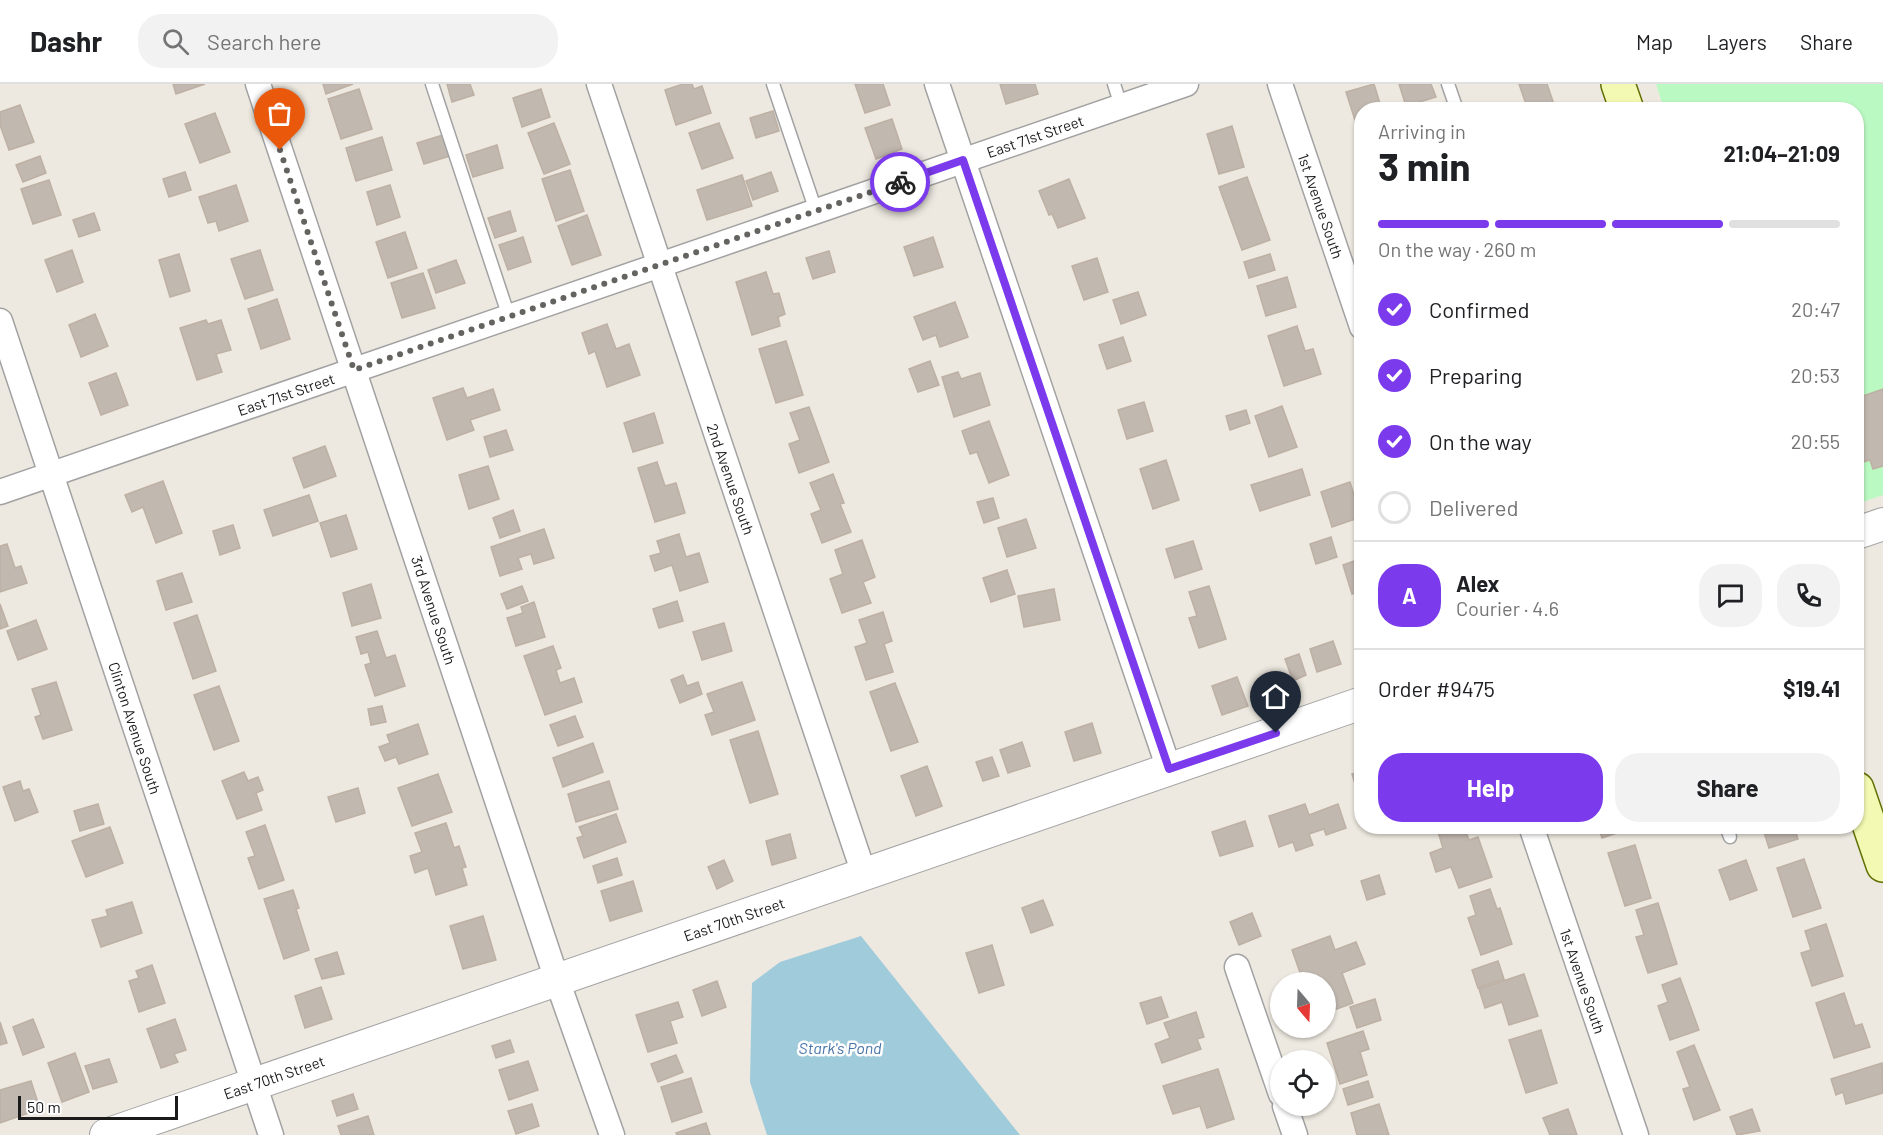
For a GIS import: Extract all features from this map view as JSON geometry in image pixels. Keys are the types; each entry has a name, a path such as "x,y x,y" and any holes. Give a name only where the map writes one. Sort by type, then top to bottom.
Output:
{"main road":[{"path":"1618,84 1624,102"},
{"path":"1864,809 1883,865"}],"street":[{"name":"3rd Avenue South","path":"258,84 557,980 612,1135"},
{"name":"2nd Avenue South","path":"599,84 864,874"},
{"path":"938,84 1169,769"},
{"name":"East 71st Street","path":"0,492 963,160 1117,95 1186,84"},
{"name":"1st Avenue South","path":"1280,84 1354,303"},
{"name":"Clinton Avenue South","path":"0,321 271,1135"},
{"path":"1864,531 1883,524"},
{"name":"East 70th Street","path":"106,1135 1354,707"},
{"name":"1st Avenue South","path":"1534,834 1636,1135"},
{"path":"1237,967 1270,1062"},
{"path":"1288,1116 1295,1135"}],"lane":[{"path":"432,84 509,317"},
{"path":"773,84 816,211"},
{"path":"1448,84 1454,102"}],"green space":[{"path":"1656,84 1883,84 1883,495 1864,502 1864,102 1662,102"}],"water":[{"name":"Stark's Pond","path":"861,936 1020,1135 767,1135 750,1082 752,983 780,962"}],"building":[{"path":"173,84 205,84 176,94"},
{"path":"323,84 353,84 326,94"},
{"path":"447,84 470,84 474,95 452,102"},
{"path":"683,84 692,84 694,89 702,86 711,113 676,125 665,90"},
{"path":"855,84 883,84 890,105 865,113"},
{"path":"1000,84 1035,84 1038,94 1006,104"},
{"path":"1374,84 1380,102 1354,102 1354,117 1346,92"},
{"path":"1399,84 1431,84 1436,97 1419,102 1405,102"},
{"path":"1519,84 1547,84 1553,102 1525,102"},
{"path":"359,89 372,129 341,139 328,99"},
{"path":"541,89 550,117 522,127 513,98"},
{"path":"20,105 34,142 9,150 0,125 0,112"},
{"path":"773,111 779,131 756,138 750,118"},
{"path":"215,113 230,152 200,163 185,124"},
{"path":"892,119 902,149 876,159 865,128"},
{"path":"554,123 570,164 544,174 528,133"},
{"path":"719,123 733,158 702,169 689,133"},
{"path":"1232,126 1244,167 1219,174 1207,134"},
{"path":"443,135 450,156 424,164 417,143"},
{"path":"382,137 392,170 356,181 346,148"},
{"path":"497,145 503,168 473,177 466,155"},
{"path":"40,156 46,173 23,182 16,165"},
{"path":"570,170 584,211 556,221 542,179"},
{"path":"185,172 191,190 169,197 163,179"},
{"path":"771,172 778,191 753,200 746,181"},
{"path":"742,175 752,206 707,220 697,190"},
{"path":"1247,177 1270,240 1242,250 1219,187"},
{"path":"1069,179 1085,218 1058,228 1052,214 1049,215 1039,191"},
{"path":"49,180 61,215 33,224 21,189"},
{"path":"236,185 248,221 219,231 216,221 208,223 199,197"},
{"path":"390,185 400,217 377,225 367,192"},
{"path":"510,211 516,231 495,238 488,218"},
{"path":"94,213 100,230 79,237 73,220"},
{"path":"587,215 601,255 572,265 558,226"},
{"path":"405,232 417,268 388,278 376,242"},
{"path":"523,237 531,262 508,270 499,245"},
{"path":"933,237 943,267 914,276 904,247"},
{"path":"72,250 83,282 57,292 45,260"},
{"path":"260,250 273,290 245,299 231,259"},
{"path":"829,251 835,272 813,279 806,258"},
{"path":"179,254 190,291 170,297 159,260"},
{"path":"1270,254 1275,270 1249,278 1244,262"},
{"path":"1097,258 1108,292 1084,300 1072,266"},
{"path":"456,260 465,283 436,293 428,270"},
{"path":"766,272 773,294 779,293 785,314 778,317 780,326 752,335 736,282"},
{"path":"423,273 435,308 402,318 391,283"},
{"path":"1287,277 1296,307 1266,316 1257,286"},
{"path":"1138,292 1146,315 1121,324 1113,300"},
{"path":"277,299 290,339 261,349 248,309"},
{"path":"955,302 968,337 940,347 936,335 923,340 914,317"},
{"path":"95,314 108,346 81,357 69,325"},
{"path":"206,320 208,324 221,320 231,350 216,354 222,372 197,380 180,328"},
{"path":"607,324 616,349 629,344 640,375 607,387 595,351 589,354 582,333"},
{"path":"1297,326 1305,351 1313,349 1321,374 1284,386 1268,336"},
{"path":"1123,337 1131,361 1107,369 1099,345"},
{"path":"786,341 803,395 776,403 759,349"},
{"path":"930,361 939,385 918,392 909,369"},
{"path":"958,372 961,379 980,373 990,405 954,417 942,377"},
{"path":"116,373 128,405 101,415 89,383"},
{"path":"463,388 467,398 493,389 500,410 470,420 474,430 447,440 433,398"},
{"path":"1883,389 1883,466 1873,469 1870,460 1864,462 1864,396"},
{"path":"1144,402 1153,431 1127,439 1118,410"},
{"path":"1282,406 1297,447 1269,457 1255,416"},
{"path":"809,407 829,462 799,473 789,444 800,440 790,413"},
{"path":"1246,410 1250,423 1230,430 1226,416"},
{"path":"654,413 663,443 633,452 624,423"},
{"path":"989,421 1009,475 989,483 977,452 970,454 962,431"},
{"path":"506,430 513,450 490,457 484,437"},
{"path":"325,446 336,476 304,488 293,458"},
{"path":"1166,460 1179,500 1153,509 1140,469"},
{"path":"657,462 665,486 676,483 685,513 655,522 638,468"},
{"path":"488,466 499,499 469,509 459,475"},
{"path":"1302,469 1310,495 1260,511 1251,485"},
{"path":"833,474 844,503 840,504 851,532 822,543 811,514 821,510 810,483"},
{"path":"163,481 182,533 156,543 143,507 132,512 125,495"},
{"path":"1350,482 1354,495 1354,519 1332,527 1321,492"},
{"path":"309,495 318,521 273,536 264,510"},
{"path":"993,498 999,518 984,523 977,502"},
{"path":"513,510 520,531 500,538 493,518"},
{"path":"346,515 357,549 331,557 320,523"},
{"path":"1026,519 1036,548 1007,557 998,528"},
{"path":"233,525 240,548 220,555 213,531"},
{"path":"544,529 554,558 534,564 531,554 518,558 522,569 500,576 491,547"},
{"path":"679,534 686,557 699,553 708,582 680,591 672,565 655,571 650,556 661,553 657,541"},
{"path":"1331,537 1337,557 1316,564 1310,544"},
{"path":"862,540 875,577 863,582 871,603 842,613 830,579 843,574 835,550"},
{"path":"1193,541 1202,569 1175,578 1166,549"},
{"path":"7,544 15,568 21,566 27,583 0,592 0,546"},
{"path":"1354,561 1354,593 1352,594 1343,565"},
{"path":"1007,570 1015,594 991,602 983,578"},
{"path":"182,573 192,602 166,610 157,581"},
{"path":"371,584 381,618 352,626 343,593"},
{"path":"522,586 528,601 507,609 501,594"},
{"path":"1209,586 1226,639 1199,648 1189,618 1197,616 1189,592"},
{"path":"1054,589 1060,620 1024,627 1018,596"},
{"path":"677,601 683,621 659,628 653,609"},
{"path":"534,602 545,637 516,646 507,618 523,613 521,607"},
{"path":"0,604 8,626 0,629"},
{"path":"883,612 892,641 884,644 893,672 866,680 855,647 867,643 859,620"},
{"path":"197,615 216,671 193,679 174,623"},
{"path":"36,620 47,649 18,660 7,631"},
{"path":"724,623 732,651 702,660 693,632"},
{"path":"377,631 386,658 395,655 405,686 375,696 365,665 371,663 368,652 361,654 356,637"},
{"path":"1333,641 1341,664 1317,672 1310,649"},
{"path":"553,646 561,668 556,670 560,683 574,678 582,702 545,715 524,656"},
{"path":"1299,654 1306,675 1293,681 1285,659"},
{"path":"683,675 687,686 698,682 702,694 680,703 671,680"},
{"path":"1237,677 1248,706 1222,715 1212,686"},
{"path":"56,682 72,730 43,739 35,717 41,715 32,689"},
{"path":"742,682 755,720 712,735 705,715 714,712 707,694"},
{"path":"895,683 918,742 891,751 870,692"},
{"path":"219,686 239,741 214,750 194,695"},
{"path":"382,706 386,722 371,725 368,709"},
{"path":"575,716 583,737 558,746 550,725"},
{"path":"1092,723 1101,753 1074,761 1065,732"},
{"path":"418,724 428,754 399,764 396,757 385,761 379,747 390,743 387,735"},
{"path":"758,731 778,794 750,803 730,740"},
{"path":"1022,742 1030,766 1008,773 1000,750"},
{"path":"593,743 603,772 563,787 553,758"},
{"path":"992,757 999,776 983,781 976,762"},
{"path":"927,766 942,806 916,816 901,776"},
{"path":"244,772 248,781 258,777 263,790 256,793 262,810 237,819 222,781"},
{"path":"438,774 452,812 412,826 398,788"},
{"path":"20,781 23,791 29,789 38,812 15,821 3,787"},
{"path":"609,781 618,809 576,822 568,794"},
{"path":"358,788 365,813 336,822 328,797"},
{"path":"98,804 104,824 80,831 74,811"},
{"path":"1305,804 1309,815 1338,804 1346,828 1326,835 1324,829 1309,834 1313,845 1296,851 1293,842 1279,847 1269,816"},
{"path":"616,814 626,842 584,858 577,838 583,836 579,827"},
{"path":"1245,821 1253,846 1220,856 1212,832"},
{"path":"446,823 454,848 459,846 466,867 462,868 467,885 436,895 428,868 415,873 410,856 422,852 415,833"},
{"path":"265,825 284,880 259,889 248,858 255,856 246,832"},
{"path":"110,827 123,863 86,877 72,841"},
{"path":"790,834 796,858 772,865 766,841"},
{"path":"1439,834 1467,834 1469,840 1478,837 1492,877 1459,888 1451,867 1436,872 1430,853 1443,848"},
{"path":"1601,834 1614,834 1602,838"},
{"path":"1765,834 1796,834 1798,839 1769,848"},
{"path":"1635,845 1651,898 1625,906 1608,853"},
{"path":"617,858 622,875 598,883 593,866"},
{"path":"1804,859 1821,908 1793,917 1777,868"},
{"path":"724,860 733,881 717,889 708,867"},
{"path":"1746,860 1757,890 1730,900 1719,870"},
{"path":"1379,875 1385,894 1367,900 1361,881"},
{"path":"633,881 642,911 610,921 601,891"},
{"path":"1490,889 1497,909 1500,908 1512,944 1481,955 1468,918 1476,915 1470,896"},
{"path":"293,890 299,908 296,909 309,950 284,959 264,899"},
{"path":"1043,900 1053,925 1031,933 1022,908"},
{"path":"132,902 142,933 101,947 92,920 108,916 106,910"},
{"path":"1658,903 1677,964 1648,973 1636,937 1644,935 1636,910"},
{"path":"1252,913 1261,936 1239,945 1230,922"},
{"path":"483,916 496,960 463,969 450,926"},
{"path":"1826,924 1843,976 1812,986 1801,953 1811,950 1805,931"},
{"path":"1330,936 1335,950 1356,942 1365,964 1342,973 1353,1003 1336,1009 1336,972 1300,972 1292,950"},
{"path":"992,945 1004,985 979,993 966,953"},
{"path":"337,952 344,974 322,979 315,959"},
{"path":"1498,961 1504,979 1478,988 1472,970"},
{"path":"152,965 165,1003 139,1012 129,981 139,978 136,971"},
{"path":"1524,974 1538,1016 1509,1025 1502,1002 1485,1008 1479,989"},
{"path":"1680,978 1699,1030 1670,1040 1658,1006 1668,1002 1662,985"},
{"path":"717,981 726,1007 702,1016 693,990"},
{"path":"321,987 332,1019 305,1028 295,996"},
{"path":"1844,993 1855,1026 1862,1024 1870,1047 1834,1058 1816,1003"},
{"path":"1161,997 1168,1017 1147,1024 1140,1003"},
{"path":"1375,999 1381,1020 1357,1028 1350,1007"},
{"path":"678,1002 683,1017 670,1021 677,1043 648,1052 636,1015"},
{"path":"1196,1012 1204,1037 1197,1039 1201,1049 1162,1063 1155,1044 1170,1038 1164,1023"},
{"path":"33,1019 44,1047 23,1055 13,1027"},
{"path":"175,1019 186,1050 174,1054 178,1062 161,1068 147,1029"},
{"path":"0,1022 7,1043 0,1045"},
{"path":"1541,1030 1557,1083 1526,1093 1509,1040"},
{"path":"1363,1031 1369,1049 1360,1052 1367,1075 1340,1084 1336,1071 1336,1050 1329,1050 1327,1043"},
{"path":"510,1040 514,1052 496,1058 492,1046"},
{"path":"1694,1045 1720,1110 1694,1120 1683,1089 1690,1087 1677,1052"},
{"path":"75,1053 89,1092 62,1102 48,1063"},
{"path":"676,1055 683,1072 658,1082 651,1064"},
{"path":"109,1059 117,1082 93,1089 85,1066"},
{"path":"528,1061 538,1090 509,1100 499,1070"},
{"path":"1882,1063 1883,1093 1846,1104 1843,1092 1836,1095 1831,1079"},
{"path":"1218,1069 1234,1119 1207,1128 1200,1106 1173,1114 1163,1086"},
{"path":"691,1078 702,1112 672,1122 661,1087"},
{"path":"31,1081 40,1109 0,1123 0,1090"},
{"path":"1368,1081 1373,1097 1348,1105 1343,1089"},
{"path":"353,1094 358,1109 337,1116 332,1101"},
{"path":"532,1104 539,1126 516,1134 508,1111"},
{"path":"1379,1104 1389,1135 1357,1135 1351,1113"},
{"path":"1568,1109 1577,1135 1550,1135 1543,1118"},
{"path":"1752,1109 1760,1131 1737,1135 1730,1117"},
{"path":"368,1116 374,1135 341,1135 338,1126"},
{"path":"706,1123 710,1135 677,1135 676,1133"}],"way so far":[{"path":"280,150 354,370 900,182"}],"route":[{"path":"900,182 963,160 1169,769 1276,733"}]}
